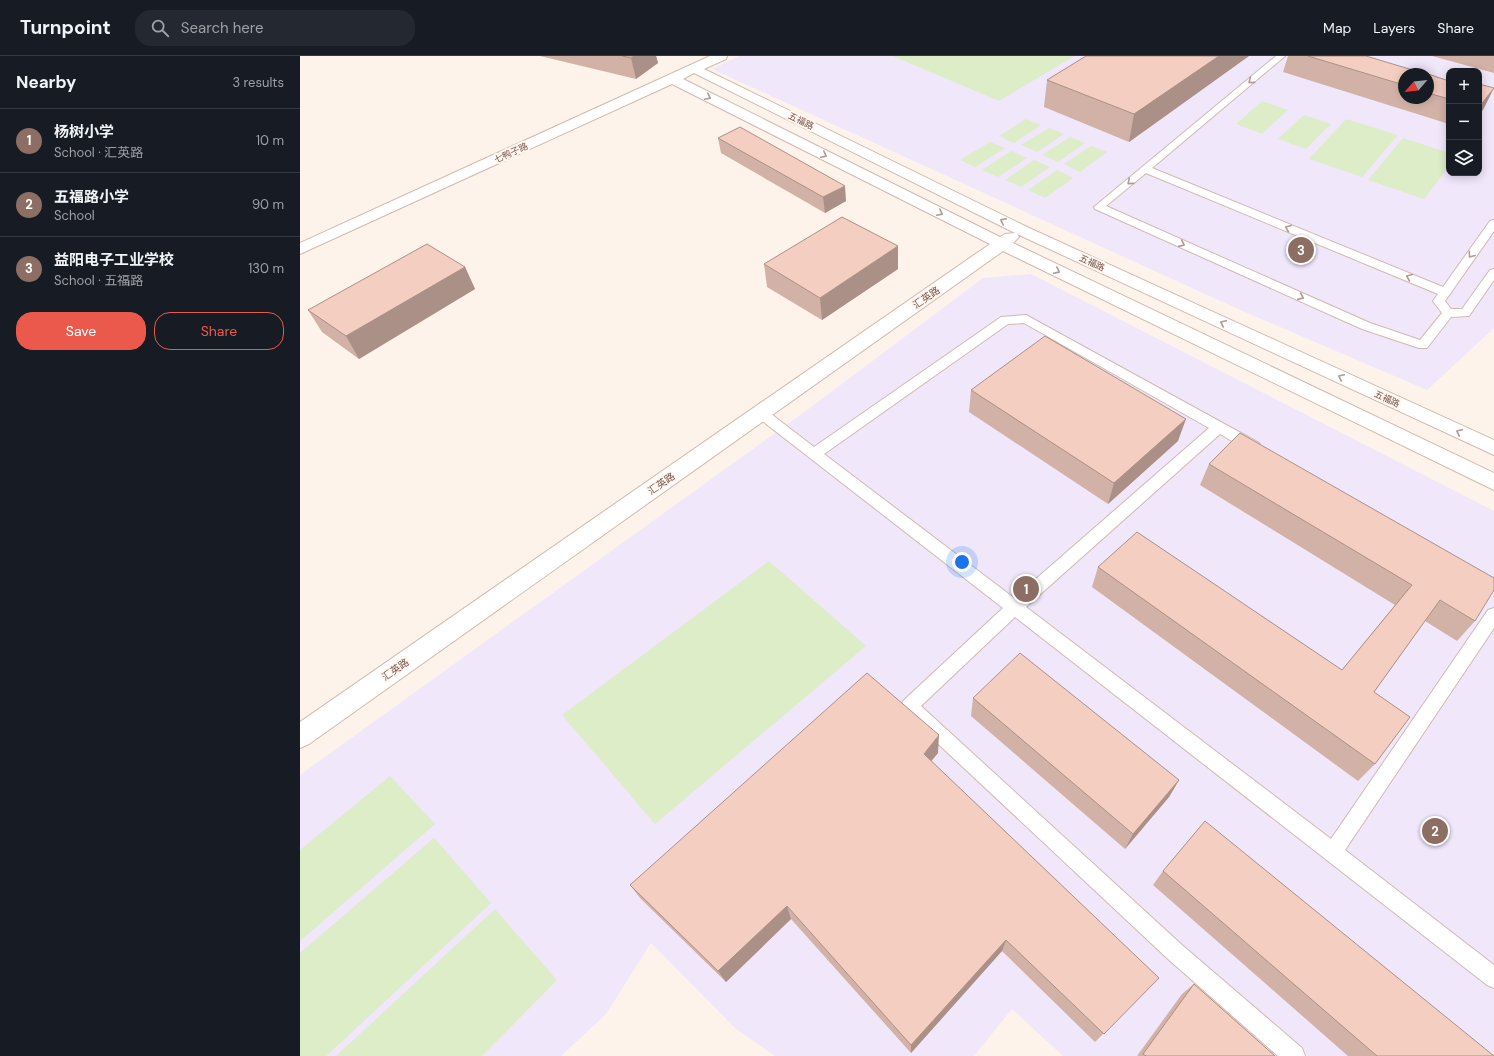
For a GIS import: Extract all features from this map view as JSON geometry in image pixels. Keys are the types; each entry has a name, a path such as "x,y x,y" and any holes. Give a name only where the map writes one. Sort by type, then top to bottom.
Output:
{"street":[{"name":"七鸭子路","path":"300,249 721,56"},
{"name":"五福路","path":"695,69 1021,230 1494,448"},
{"path":"673,79 1002,244 1494,482"},
{"name":"汇英路","path":"300,736 1021,230"}],"lane":[{"path":"1281,56 1100,207 1366,326 1423,345 1448,313"},
{"path":"1145,169 1445,292"},
{"path":"1448,313 1439,301 1494,223"},
{"path":"1448,313 1465,313 1494,272"},
{"path":"814,454 1005,320 1026,319 1267,454"},
{"path":"761,413 1333,852 1494,978"},
{"path":"1219,427 1014,608 909,706 1175,952 1294,1056"},
{"path":"1333,852 1494,615"}],"shaded area":[{"path":"739,56 1494,56 1494,328 1427,390 1238,309 712,69"},
{"path":"1031,274 1494,511 1494,1056 1063,1056 1012,1009 974,1056 775,1056 735,1028 651,943 606,1014 561,1056 300,1056 300,775 803,413 983,278"}],"green space":[{"path":"893,56 1074,56 999,101"},
{"path":"1262,101 1288,110 1262,134 1236,124"},
{"path":"1304,115 1331,124 1306,149 1278,139"},
{"path":"1026,119 1041,125 1014,143 999,136"},
{"path":"1346,119 1398,135 1362,177 1309,159"},
{"path":"1049,128 1064,134 1037,152 1021,145"},
{"path":"1070,137 1085,143 1058,162 1042,155"},
{"path":"1403,138 1446,152 1446,170 1424,199 1368,180"},
{"path":"990,142 1005,148 975,167 960,160"},
{"path":"1091,146 1107,152 1080,172 1064,164"},
{"path":"1011,151 1027,158 998,177 982,170"},
{"path":"1034,160 1050,167 1021,187 1005,180"},
{"path":"1057,170 1073,178 1045,198 1028,190"},
{"path":"769,561 866,646 655,824 562,715"},
{"path":"390,776 435,824 300,941 300,850"},
{"path":"434,838 491,903 326,1056 300,1056 300,953"},
{"path":"495,909 557,980 482,1056 336,1056"}],"building":[{"path":"622,56 634,56 631,58"},
{"path":"1086,56 1219,56 1134,114 1047,80"},
{"path":"1308,56 1366,56 1406,68 1398,68 1398,83"},
{"path":"1434,76 1446,80 1446,98 1434,95"},
{"path":"1482,85 1494,88 1482,103"},
{"path":"740,127 845,186 823,197 718,138"},
{"path":"842,217 898,246 820,298 764,264"},
{"path":"427,244 465,267 346,336 308,310"},
{"path":"1045,336 1186,419 1114,483 971,390"},
{"path":"1240,433 1494,578 1494,590 1475,621 1440,600 1374,692 1410,717 1375,764 1098,567 1137,532 1342,670 1412,585 1209,464"},
{"path":"1020,653 1179,780 1133,834 973,698"},
{"path":"867,673 939,735 924,754 1159,978 1104,1034 1006,940 911,1045 787,906 718,971 630,885"},
{"path":"1205,821 1494,1056 1377,1056 1163,871"},
{"path":"1194,984 1275,1056 1146,1056 1143,1054"}],"place":[{"name":"益阳电子工业学校","path":"1301,250"},
{"name":"杨树小学","path":"1026,589"},
{"name":"五福路小学","path":"1435,831"}]}
